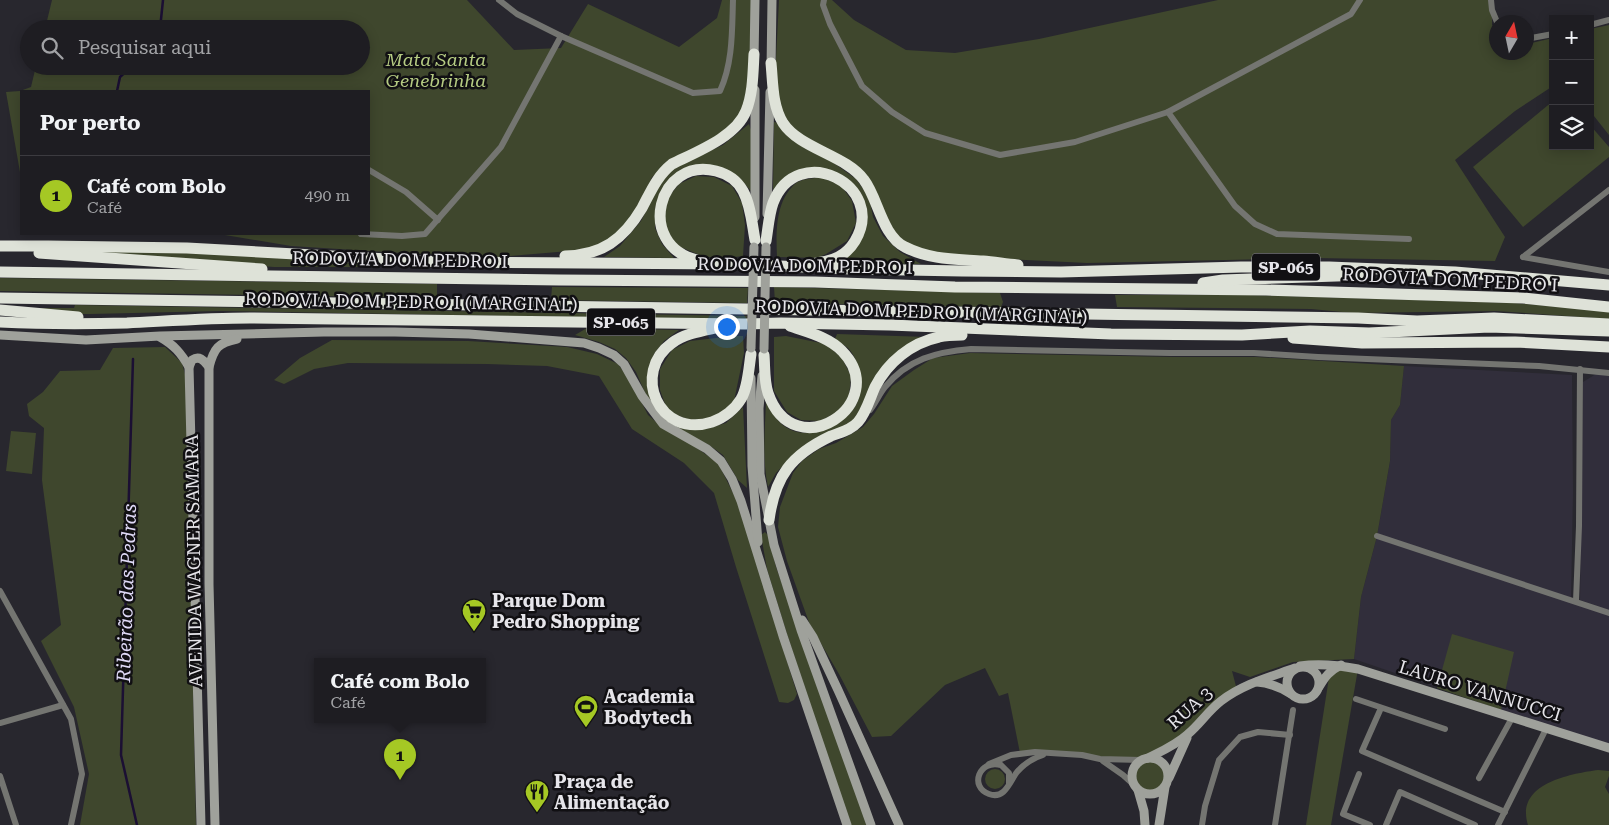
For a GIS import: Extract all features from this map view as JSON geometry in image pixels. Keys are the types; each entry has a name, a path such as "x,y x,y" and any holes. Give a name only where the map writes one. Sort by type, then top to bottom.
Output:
{"highway":[{"path":"443,262 498,257 573,256 605,248 630,225 658,178 665,170 672,164 726,136 741,120 746,112 750,97 754,54"},
{"path":"771,63 774,98 784,124 805,142 849,167 864,178 873,195 879,214 891,234 902,246 918,254 936,258 987,261 1061,272"},
{"path":"729,264 687,257 677,251 664,236 659,219 660,206 665,193 673,182 686,173 706,169 726,174 732,178 739,185 748,202 760,244"},
{"path":"760,244 773,204 787,181 807,172 818,172 829,174 850,186 860,204 862,214 858,235 851,247 832,260 786,266"},
{"name":"SP-065","path":"0,246 187,248 443,262 729,264 851,270 1061,272 1310,266 1453,271 1609,285"},
{"path":"0,251 195,263 336,277"},
{"path":"1161,288 1223,280 1453,271"},
{"name":"RODOVIA DOM PEDRO I","path":"0,272 815,282 955,287 1161,288 1523,298 1609,307"},
{"name":"RODOVIA DOM PEDRO I","path":"0,298 1328,318 1417,321 1494,318 1609,324"},
{"path":"0,310 91,317 168,315 216,318"},
{"name":"RODOVIA DOM PEDRO I (MARGINAL)","path":"0,322 55,324 116,323 216,318 781,323 890,325 1111,334 1242,334"},
{"path":"764,352 767,392 774,407 785,419 795,425 808,428 822,426 834,421 846,411 852,401 856,388 855,375 850,362 842,350 832,343 781,323"},
{"path":"745,324 702,331 687,336 672,343 660,354 653,371 653,389 664,413 686,424 701,425 719,419 733,409 742,397 751,351"},
{"path":"1242,334 1369,332 1488,327 1609,331"},
{"path":"769,520 772,502 787,468 801,453 831,436 847,430 858,421 880,378 891,364 905,352 919,344 940,337 1006,331"},
{"path":"1242,334 1362,343 1515,342 1609,347"}],"main road":[{"path":"755,0 754,54 764,352 759,408 760,474 782,574 871,825"},
{"path":"766,579 756,533 752,466 751,351 760,244 771,63 772,0"},
{"path":"2,336 86,340 160,336 264,335 324,332 469,334 584,343 614,355 624,364 642,396 663,424 707,449 721,461 732,479 741,501 789,653 847,825"},
{"name":"AVENIDA WAGNER SAMARA","path":"215,825 210,584 209,367 212,354 217,346 228,341 264,335"},
{"path":"160,336 175,346 189,367"},
{"path":"189,367 192,360 199,358 209,367"},
{"name":"AVENIDA WAGNER SAMARA","path":"189,367 201,825"},
{"path":"792,605 812,638 835,683 898,825"},
{"name":"RUA 3","path":"1144,759 1177,743 1190,733 1204,716 1237,690 1298,667 1319,664 1341,665"},
{"path":"1254,682 1266,682 1300,699 1306,699 1311,697 1330,671 1341,665"},
{"name":"LAURO VANNUCCI","path":"1341,665 1609,748"},
{"path":"1291,694 1286,685 1286,680 1288,675 1298,667 1311,668 1316,672 1319,683 1318,688"},
{"path":"1136,787 1149,794 1155,794 1166,784 1190,733"},
{"path":"1145,825 1144,811 1131,778 1136,764 1144,759 1155,759 1161,762 1166,767 1168,774 1159,825"}],"street":[{"path":"499,0 517,14 561,36 693,93 720,91 726,77 730,52 733,0"},
{"path":"824,0 830,24 862,86 892,112 925,133 1000,155 1075,142 1168,112 1350,14 1360,0"},
{"path":"1491,0 1494,15"},
{"path":"1594,24 1609,20"},
{"path":"1534,38 1549,35"},
{"path":"370,234 402,236 425,234 501,147 561,36"},
{"path":"1168,112 1235,206 1255,224 1277,234 1409,239"},
{"path":"370,171 406,192 438,220"},
{"path":"1609,190 1523,257 1609,272"},
{"path":"858,421 868,413 893,377 914,362 945,351 971,349 1254,353 1539,366 1609,373"},
{"path":"1576,601 1579,526 1580,369"},
{"path":"1378,536 1609,613"},
{"path":"0,591 71,719 82,774 71,825"},
{"path":"1356,699 1445,729"},
{"path":"0,723 63,705"},
{"path":"1381,708 1362,751 1505,812"},
{"path":"1275,825 1293,710"},
{"path":"1479,778 1512,718"},
{"path":"1498,825 1546,729"},
{"path":"1202,825 1204,806 1219,760 1240,737 1258,732 1290,735"},
{"path":"1047,754 1038,756 1024,765 1005,791 995,795 987,794 979,784 978,778 984,767 1011,754 1035,752 1100,759 1144,759"},
{"path":"1100,759 1123,774 1136,787"},
{"path":"989,764 1001,765 1006,768 1010,784"},
{"path":"1359,774 1343,814 1370,825"},
{"path":"0,776 16,825"},
{"path":"1386,825 1400,792 1475,825"}],"shaded area":[{"path":"1404,366 1572,375 1573,492 1571,599 1609,613 1609,746 1354,659 1361,597 1377,536 1390,461 1391,420 1400,405"},
{"path":"1596,374 1609,376 1609,610 1580,600 1583,382"}],"green space":[{"name":"Mata Santa Genebrinha","path":"52,0 467,0 514,50 561,48 588,4 679,47 717,18 722,0 754,0 746,112 726,136 652,177 639,212 605,248 498,257 291,246 225,235 370,235 370,90 23,90 31,87 34,75 370,75 370,20 47,20"},
{"path":"779,0 832,0 854,20 906,50 955,53 1039,39 1218,0 1492,0 1492,15 1489,15 1489,60 1534,60 1534,42 1549,39 1549,89 1515,111 1455,160 1505,237 1495,261 1315,258 1087,263 923,255 896,239 867,185 784,124 774,98"},
{"path":"1609,25 1609,135 1594,116 1594,28"},
{"path":"20,91 20,172 6,92"},
{"path":"1549,104 1549,150 1594,150 1594,130 1609,147 1609,157 1523,227 1473,167"},
{"path":"774,122 856,179 869,197 873,217 883,236 900,252 921,264 839,263 865,207 833,171 782,180 773,190"},
{"path":"749,124 751,130 752,192 743,182 701,165 661,192 655,209 655,228 662,244 674,258 604,257 620,246 641,221 661,182 675,167 723,145"},
{"path":"696,176 714,177 732,186 742,203 745,225 743,256 727,258 705,257 675,245 664,223 667,199 679,184"},
{"path":"819,177 840,184 852,201 856,223 847,241 817,258 777,257 778,217 784,199 796,183"},
{"path":"100,251 274,257 379,265 379,267 274,267 101,253"},
{"path":"0,278 437,284 437,298 0,291"},
{"path":"552,287 748,288 747,303 551,300"},
{"path":"774,287 1000,293 1003,302 1001,307 775,303"},
{"path":"1115,295 1250,295 1514,303 1609,311 1609,319 1496,311 1353,313 1311,309 1117,307"},
{"path":"75,305 747,316 746,320 220,311 73,314 28,308 74,308"},
{"path":"587,328 679,330 664,341 654,354 648,376 663,417 684,429 706,429 726,423 743,407 747,488 738,480 723,455 709,445 663,421 646,395 636,372 626,358 615,349 575,335"},
{"path":"837,334 927,337 901,350 857,418 791,457 776,473 768,487 764,455 766,401 779,422 791,430 800,433 809,433 829,428 846,417 857,403 860,388 858,366 850,350 835,339"},
{"path":"743,336 744,353 734,401 717,418 690,420 668,412 660,390 660,369 672,350 690,341"},
{"path":"786,336 826,344 842,358 851,376 849,397 838,412 820,421 801,420 787,412 774,391 774,337"},
{"path":"332,340 468,341 567,347 597,354 618,364 631,382 648,415 662,427 684,439 718,463 740,507 797,694 794,700 788,703 779,702 714,493 684,463 632,429 599,376 547,366 348,363 314,369 284,384 274,380 300,358"},
{"path":"165,347 182,363 186,378 196,825 80,825 89,774 74,707 41,641 61,625 42,480 44,428 29,416 27,404 43,392 60,371 100,370 113,348"},
{"path":"970,353 1256,357 1404,366 1400,405 1391,420 1390,461 1377,536 1361,597 1354,659 1293,662 1250,677 1232,671 1237,690 1192,731 1148,758 1127,760 1020,753 1008,693 999,696 985,668 945,685 891,736 872,737 839,674 810,625 787,561 778,527 780,507 793,473 802,461 819,449 836,443 863,427 892,386 933,358"},
{"path":"11,431 36,433 32,474 6,471"},
{"path":"765,532 768,535 776,567 868,825 850,825 767,569 761,535"},
{"path":"1452,634 1514,652 1501,710 1437,688"},
{"path":"1358,669 1331,825 1306,825 1330,671"},
{"path":"1150,761 1161,765 1165,776 1161,787 1150,791 1139,787 1135,776 1139,765"},
{"path":"995,769 1002,772 1005,779 1002,786 995,789 988,786 985,779 988,772"},
{"path":"1598,770 1609,771 1605,787 1609,794 1609,825 1528,825 1526,811 1529,800 1537,791 1560,778"}],"waterway":[{"name":"Ribeirão das Pedras","path":"161,20 163,0"},
{"name":"Ribeirão das Pedras","path":"117,90 122,75"},
{"name":"Ribeirão das Pedras","path":"133,359 121,755 137,825"}],"place":[{"name":"Parque Dom Pedro Shopping","path":"474,632"},
{"name":"Academia Bodytech","path":"586,728"},
{"name":"Café com Bolo","path":"400,780"},
{"name":"Praça de Alimentação","path":"537,813"}]}
